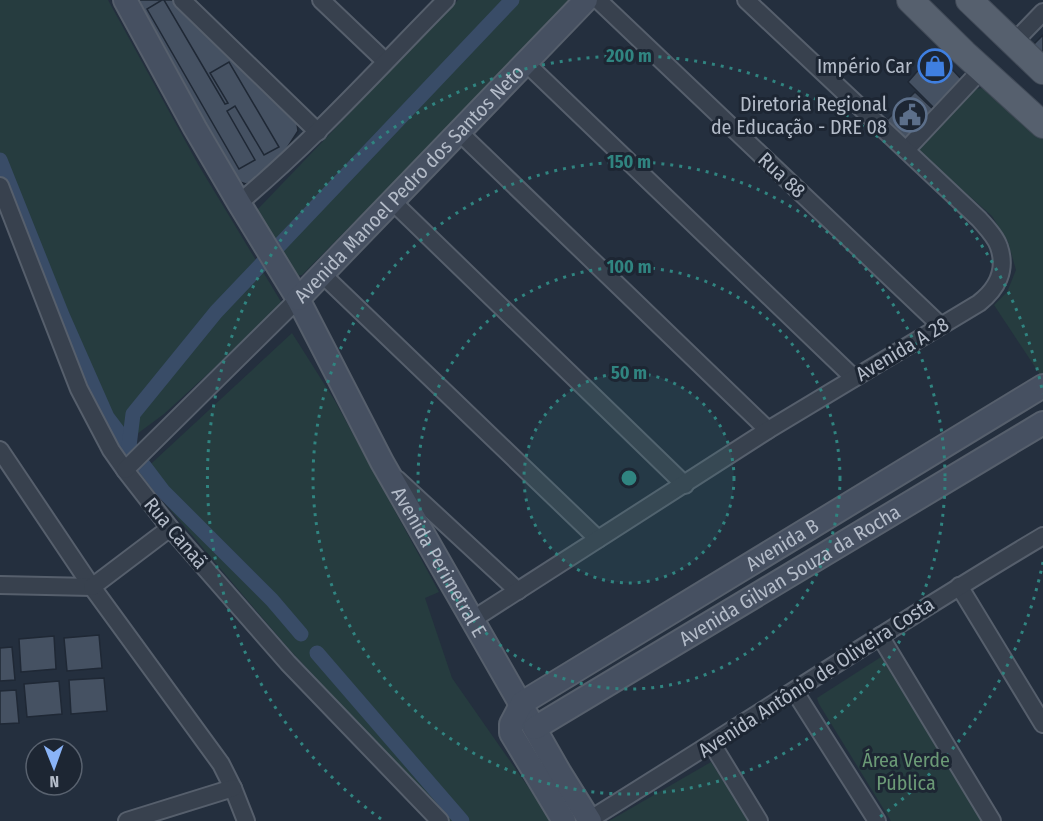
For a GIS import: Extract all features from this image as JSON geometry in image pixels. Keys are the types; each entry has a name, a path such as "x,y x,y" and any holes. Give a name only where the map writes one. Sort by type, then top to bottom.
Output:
{"main road":[{"path":"969,0 1043,71"},
{"path":"917,2 982,69 1043,125"}],"street":[{"name":"Avenida Manoel Pedro dos Santos Neto","path":"125,0 238,203 298,299 586,0"},
{"path":"182,0 318,132"},
{"path":"321,0 385,61"},
{"path":"238,203 285,164 318,132 446,0"},
{"name":"Rua 88","path":"598,0 940,325"},
{"name":"Avenida A 28","path":"472,620 768,430 979,303 997,284 1001,261 999,246 980,219 746,0"},
{"path":"1013,43 1043,12"},
{"path":"526,63 854,378"},
{"path":"906,150 982,69"},
{"path":"459,132 768,430"},
{"name":"Rua Canaã","path":"0,186 79,388 103,435 128,466 170,528 288,663 440,821"},
{"path":"392,201 685,485"},
{"path":"322,274 598,539"},
{"path":"128,466 298,299"},
{"name":"Avenida Perimetral E","path":"298,299 386,468 535,728"},
{"name":"Avenida B","path":"522,703 1043,386"},
{"name":"Avenida Gilvan Souza da Rocha","path":"535,728 1043,423"},
{"path":"0,450 92,587 221,764 246,821"},
{"path":"386,468 518,591"},
{"path":"0,585 92,587 170,528"},
{"name":"Avenida Antônio de Oliveira Costa","path":"590,821 959,586 1043,536"},
{"path":"959,586 1043,724"},
{"path":"880,636 992,821"},
{"path":"795,692 877,821"},
{"path":"522,703 511,724 511,733 564,821"},
{"path":"535,728 590,821"},
{"path":"712,744 759,821"},
{"path":"127,821 233,788"}],"green space":[{"path":"0,0 108,0 199,166 283,305 164,414 118,448 78,370 0,173"},
{"path":"458,0 573,0 302,275 296,276 257,216 258,209"},
{"path":"981,88 988,90 1043,135 1043,379 994,305 1007,292 1016,270 1008,242 992,216 918,151 974,90"},
{"path":"292,333 335,401 439,592 425,598 452,678 552,821 450,821 288,648 140,474"},
{"name":"Área Verde Pública","path":"881,657 982,821 891,821 817,698"},
{"path":"711,762 749,821 609,821"}],"building":[{"path":"134,0 175,0 297,124 298,131 287,148 254,181 246,184 234,180"},
{"path":"162,0 225,104 228,103 210,73 229,62 279,147 264,155 235,106 227,111 255,160 239,169 147,9"},
{"path":"1043,35 1043,54 1033,45"},
{"name":"Império Car","path":"935,51 963,81 935,109 908,82"},
{"name":"Diretoria Regional de Educação - DRE 08","path":"915,92 934,110 906,139 887,120"},
{"path":"99,635 102,668 67,671 64,638"},
{"path":"54,636 56,669 21,672 19,639"},
{"path":"12,647 15,680 0,681 0,648"},
{"path":"104,678 107,711 71,714 69,680"},
{"path":"59,681 62,714 27,717 24,684"},
{"path":"16,690 19,723 0,724 0,691"}],"waterway":[{"path":"301,634 272,600 163,491 129,446 133,414 216,312 512,0"},
{"path":"0,160 62,315 107,417 129,446"},
{"path":"317,653 462,821"}],"place":[{"name":"Império Car","path":"935,66"},
{"name":"Diretoria Regional de Educação - DRE 08","path":"910,115"}]}
